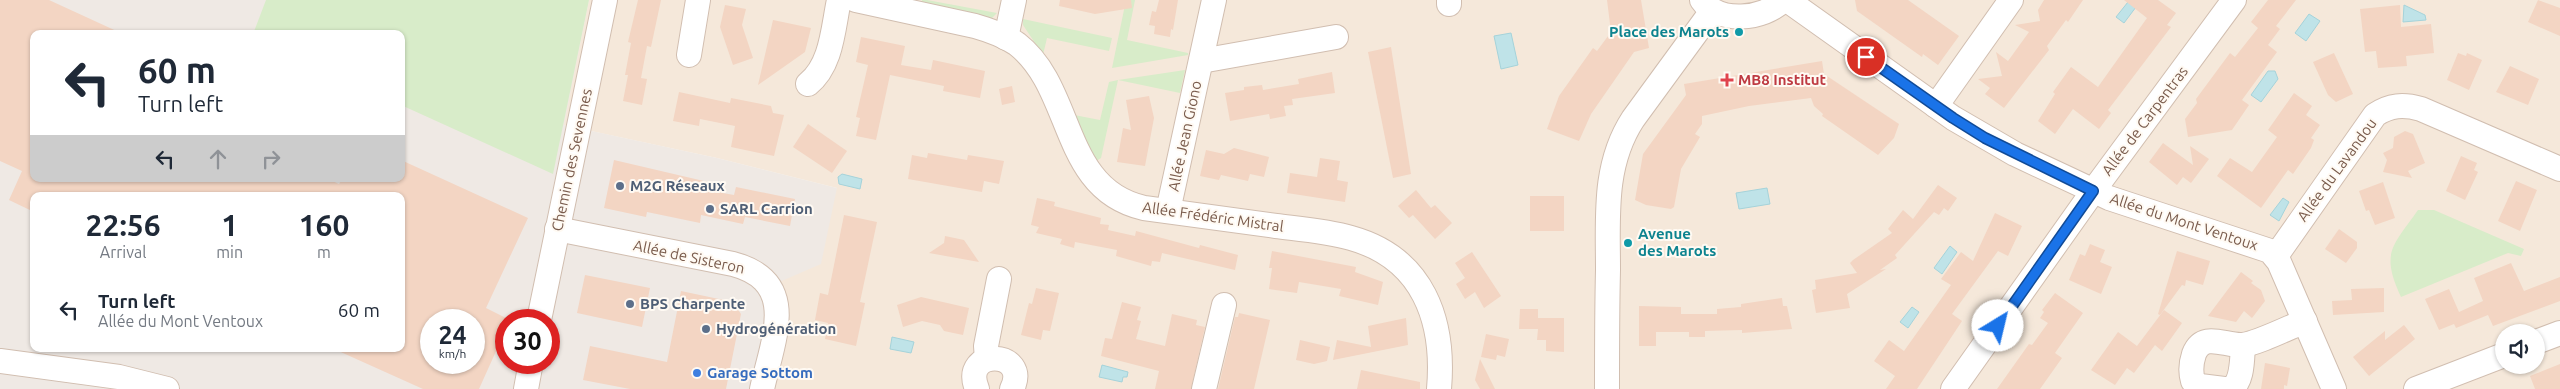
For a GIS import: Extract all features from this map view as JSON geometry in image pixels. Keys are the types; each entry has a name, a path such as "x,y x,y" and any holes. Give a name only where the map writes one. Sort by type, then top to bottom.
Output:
{"street":[{"name":"Chemin des Sevennes","path":"541,309 605,0"},
{"path":"689,55 698,0"},
{"path":"808,84 818,76 824,66 839,0"},
{"name":"Allée Frédéric Mistral","path":"856,0 974,26 1006,38 1023,50 1040,69 1088,169 1100,187 1114,198 1133,205 1168,211 1343,236 1369,244 1384,252 1410,275 1429,303 1440,338 1439,389"},
{"path":"1006,38 1014,0"},
{"name":"Allée Jean Giono","path":"1168,211 1214,0"},
{"path":"1607,389 1608,200 1613,163 1630,123 1707,5 1723,15 1748,15 1771,9 1783,0"},
{"name":"Allée du Mont Ventoux","path":"1787,0 1936,106 1985,138 2093,191 2132,207 2263,247 2276,256"},
{"path":"1936,106 2011,0"},
{"name":"Allée de Carpentras","path":"1953,389 2093,191 2234,0"},
{"name":"Allée Jean Giono","path":"1201,60 1336,37"},
{"name":"Allée du Lavandou","path":"2276,256 2375,115 2391,107 2410,106 2421,109 2560,169"},
{"name":"Allée de Sisteron","path":"557,229 733,264 760,275 770,286 777,305 776,322 762,389"},
{"path":"2276,256 2334,389"},
{"path":"987,359 986,346 1000,279"},
{"path":"1204,389 1224,305"},
{"path":"2224,389 2200,386 2193,381 2191,365 2196,350 2201,343 2208,340 2243,345 2305,321"},
{"path":"2545,339 2560,333"},
{"path":"2230,389 2235,387 2239,379 2243,345"},
{"path":"978,389 975,383 977,368 987,359 1001,358 1012,367 1016,381 1012,389"},
{"path":"2416,389 2495,358"},
{"path":"0,361 167,389"},
{"path":"526,389 529,374"}],"shaded area":[{"path":"0,0 589,0 564,125 717,158 837,188 821,264 770,286 762,389 0,389"},
{"path":"589,0 2560,0 2560,389 762,389 773,292 837,188 717,158 563,125"}],"green space":[{"path":"266,0 589,0 553,174 405,107 405,30 255,30"},
{"path":"922,0 997,13 991,19 921,5"},
{"path":"1126,0 1135,0 1127,40 1188,53 1188,55 1112,68"},
{"path":"1023,19 1112,38 1109,51 1047,38 1043,55 1023,25"},
{"path":"1185,70 1180,93 1118,80"},
{"path":"1118,80 1101,158 1093,163 1069,114 1100,120 1109,82"},
{"path":"2418,210 2434,210 2524,249 2521,256 2508,253 2401,297 2391,269 2392,250 2396,241"}],"water":[{"path":"2128,2 2136,7 2124,23 2116,17"},
{"path":"2404,5 2425,15 2426,20 2403,22"},
{"path":"2309,14 2320,21 2306,41 2295,33"},
{"path":"1511,33 1518,65 1501,69 1494,36"},
{"path":"2268,71 2275,71 2278,79 2261,102 2251,95"},
{"path":"842,174 862,179 860,189 839,184 838,177"},
{"path":"1767,188 1770,204 1739,209 1736,193"},
{"path":"2283,198 2289,202 2279,221 2270,215"},
{"path":"1950,246 1957,252 1942,274 1934,268"},
{"path":"1912,307 1919,312 1908,328 1900,322"},
{"path":"892,337 914,342 911,353 890,349"},
{"path":"1102,365 1128,372 1127,377 1123,377 1122,382 1099,377"}],"building":[{"path":"0,0 49,0 114,30 30,30 30,182 335,182 339,184 340,182 405,182 405,162 528,218 486,308 495,312 495,353 479,389 423,389 341,352 405,352 405,192 30,192 30,210 9,200 22,171 0,161"},
{"path":"638,0 661,0 651,47 647,46 641,78 647,79 642,105 623,101 628,75 625,75 631,43 628,42"},
{"path":"1060,0 1131,0 1132,8 1095,14 1059,6"},
{"path":"1159,0 1178,0 1170,37 1154,34 1155,26 1149,25 1152,11 1156,12"},
{"path":"1607,0 1641,0 1649,48 1634,52 1591,114 1579,141 1547,129 1559,96 1593,48 1597,51 1611,32"},
{"path":"1855,0 1908,0 1959,36 1938,65 1923,54 1922,57 1857,11"},
{"path":"2044,0 2083,0 2068,22 2066,20 2047,46 2049,50 2004,108 1985,94 1990,88 1978,79 2002,76 1996,52 2008,61 2029,32 2015,25 2040,21 2038,10"},
{"path":"2124,0 2158,0 2176,13 2167,25 2171,27 2108,110 2111,113 2099,129 2073,109 2055,134 2038,121 2055,94 2053,92 2071,67 2098,87 2147,18"},
{"path":"2268,0 2296,0 2276,26 2280,29 2268,45 2277,52 2242,100 2249,105 2232,130 2188,137 2185,119 2197,103 2196,99 2230,53 2235,57 2258,28 2251,22"},
{"path":"2538,0 2560,8 2560,36 2528,22"},
{"path":"725,5 746,9 742,25 753,58 733,65 720,27"},
{"path":"2400,5 2401,27 2431,24 2434,53 2406,56 2407,66 2378,68 2376,51 2365,52 2360,9"},
{"path":"773,20 811,28 805,52 758,85"},
{"path":"861,37 905,46 901,65 931,70 933,60 985,71 980,98 943,91 944,86 890,75 876,140 856,136 860,118 856,117 868,65 856,62"},
{"path":"1391,47 1411,174 1393,178 1368,52"},
{"path":"2334,53 2353,94 2336,102 2328,95 2313,62"},
{"path":"2458,53 2466,56 2467,53 2482,60 2469,90 2447,80"},
{"path":"1822,61 1824,74 1899,124 1894,138 1878,155 1822,116 1823,114 1814,106 1811,98 1749,106 1702,116 1702,124 1695,134 1700,137 1681,169 1674,207 1671,209 1646,205 1635,200 1643,154 1686,95 1684,84"},
{"path":"2510,66 2539,79 2528,105 2496,92"},
{"path":"1332,72 1335,93 1292,99 1293,105 1284,106 1286,116 1270,119 1269,114 1230,121 1225,93 1244,90 1244,87 1262,85 1263,90 1299,84 1298,79"},
{"path":"1012,86 1015,102 1002,105 999,89"},
{"path":"679,92 730,103 731,98 771,106 773,113 784,115 774,156 731,147 735,126 700,119 699,126 673,121"},
{"path":"2294,93 2312,106 2306,115 2320,125 2311,138 2314,140 2311,148 2293,174 2288,170 2261,208 2217,176 2230,158 2252,172 2277,137 2268,130"},
{"path":"1149,96 1154,118 1145,166 1117,162 1123,128 1131,130 1126,100"},
{"path":"808,124 847,151 832,173 793,147"},
{"path":"2405,131 2413,134 2425,163 2408,171 2412,178 2383,172 2387,160 2383,153 2393,148 2394,137"},
{"path":"2163,143 2193,165 2190,146 2209,159 2191,183 2183,177 2177,185 2149,162"},
{"path":"1234,148 1269,157 1264,177 1250,174 1248,181 1221,175 1219,180 1200,176 1206,150 1224,154"},
{"path":"928,153 967,160 968,155 1004,161 999,184 984,181 982,192 908,179 912,155 927,158"},
{"path":"2461,156 2477,163 2474,170 2478,172 2465,200 2446,191"},
{"path":"1320,158 1340,161 1337,180 1348,182 1345,202 1287,193 1290,173 1317,177"},
{"path":"614,160 708,182 706,190 734,195 736,187 795,199 790,226 745,217 743,224 701,215 700,223 647,212 646,217 604,208"},
{"path":"2516,181 2537,190 2520,231 2498,221"},
{"path":"2383,182 2395,218 2375,225 2369,210 2366,211 2359,191"},
{"path":"1938,185 1957,198 1948,211 1944,208 1939,215 1934,212 1895,255 1897,258 1880,270 1886,269 1847,294 1850,308 1816,313 1812,290 1816,289 1815,280 1857,273 1850,263 1892,233 1888,229 1903,210 1913,219"},
{"path":"1416,190 1431,208 1435,205 1452,223 1435,239 1413,215 1409,218 1398,206"},
{"path":"1530,196 1564,196 1564,231 1530,231"},
{"path":"1037,198 1055,202 1054,206 1101,218 1100,224 1109,225 1108,230 1135,236 1136,231 1199,248 1200,245 1238,255 1235,270 1162,253 1160,262 1152,261 1151,266 1116,256 1117,250 1075,242 1074,248 1060,244 1062,239 1036,233 1039,227 1031,225"},
{"path":"1995,213 2022,226 2008,256 1998,251 1952,314 1962,321 1917,389 1886,389 1895,376 1874,361 1889,340 1904,351 1951,285 1941,279 1961,252 1973,261"},
{"path":"844,215 877,222 860,302 865,303 856,346 825,339 828,323 815,320 820,293 828,295"},
{"path":"2339,229 2357,242 2357,248 2346,263 2325,249"},
{"path":"945,236 964,240 979,262 929,253 944,243"},
{"path":"2090,244 2105,250 2100,262 2112,267 2101,294 2069,280 2080,254 2085,256"},
{"path":"1272,251 1356,267 1355,272 1383,282 1378,305 1339,296 1341,289 1299,282 1297,293 1269,289 1272,268 1269,268"},
{"path":"2177,251 2210,261 2203,285 2186,280 2185,286 2182,285 2160,315 2158,314"},
{"path":"1472,252 1501,296 1484,308 1475,292 1465,299 1456,284 1465,278 1455,263"},
{"path":"2511,263 2524,291 2560,277 2560,301 2493,326 2488,315 2456,328 2454,324 2439,330 2425,299 2449,289 2459,312 2483,301 2474,278"},
{"path":"2241,272 2261,290 2265,301 2252,318 2244,311 2236,322 2208,316"},
{"path":"585,275 650,288 642,327 577,313"},
{"path":"1036,288 1059,293 1050,331 1043,330 1041,340 1021,335 1029,303 1032,304"},
{"path":"2384,288 2384,312 2333,315 2332,301 2352,300 2351,289"},
{"path":"681,291 733,302 741,314 726,389 630,389 583,380 590,346 667,362"},
{"path":"2055,293 2083,313 2055,353 2062,358 2040,389 1997,389 2029,344 2032,345 2048,323 2040,318 2044,312 2042,310"},
{"path":"921,297 969,308 963,335 944,331 940,325 922,321 903,327 897,305"},
{"path":"1782,298 1783,306 1787,306 1792,329 1742,333 1742,330 1705,331 1705,337 1689,337 1689,332 1656,332 1656,346 1639,346 1639,306 1681,307 1681,314 1717,314 1717,309 1741,307 1741,304"},
{"path":"1122,302 1141,307 1137,320 1141,321 1136,339 1165,346 1172,314 1197,320 1196,325 1205,327 1191,389 1155,389 1159,371 1101,356 1105,338 1112,339"},
{"path":"1520,309 1538,309 1538,318 1564,318 1564,352 1546,351 1546,340 1537,340 1538,329 1519,329"},
{"path":"2164,310 2182,323 2162,351 2155,345 2134,373 2127,368 2115,385 2091,370 2118,332 2137,346"},
{"path":"1239,313 1270,320 1254,389 1218,389 1235,317 1238,317"},
{"path":"1406,318 1408,345 1333,360 1337,340 1371,347 1368,326"},
{"path":"2404,325 2415,339 2369,376 2353,357 2385,331 2385,340"},
{"path":"1486,334 1509,339 1505,357 1497,355 1496,360 1481,357"},
{"path":"1300,340 1330,347 1327,361 1314,364 1296,360"},
{"path":"1480,359 1495,389 1480,389 1475,380"},
{"path":"2265,363 2290,368 2287,386 2284,385 2284,389 2261,389"},
{"path":"2560,364 2560,389 2535,389 2530,376 2545,374 2545,370"},
{"path":"1361,370 1420,382 1420,389 1357,389"}],"place":[{"name":"Place des Marots","path":"1739,32"},
{"name":"MB8 Institut","path":"1727,80"},
{"name":"M2G Réseaux","path":"620,186"},
{"name":"SARL Carrion","path":"710,209"},
{"name":"Avenue des Marots","path":"1628,243"},
{"name":"BPS Charpente","path":"630,304"},
{"name":"Hydrogénération","path":"706,329"},
{"name":"Garage Sottom","path":"697,373"}],"route":[{"path":"1866,57 1985,138 2093,191 1998,326"}]}
